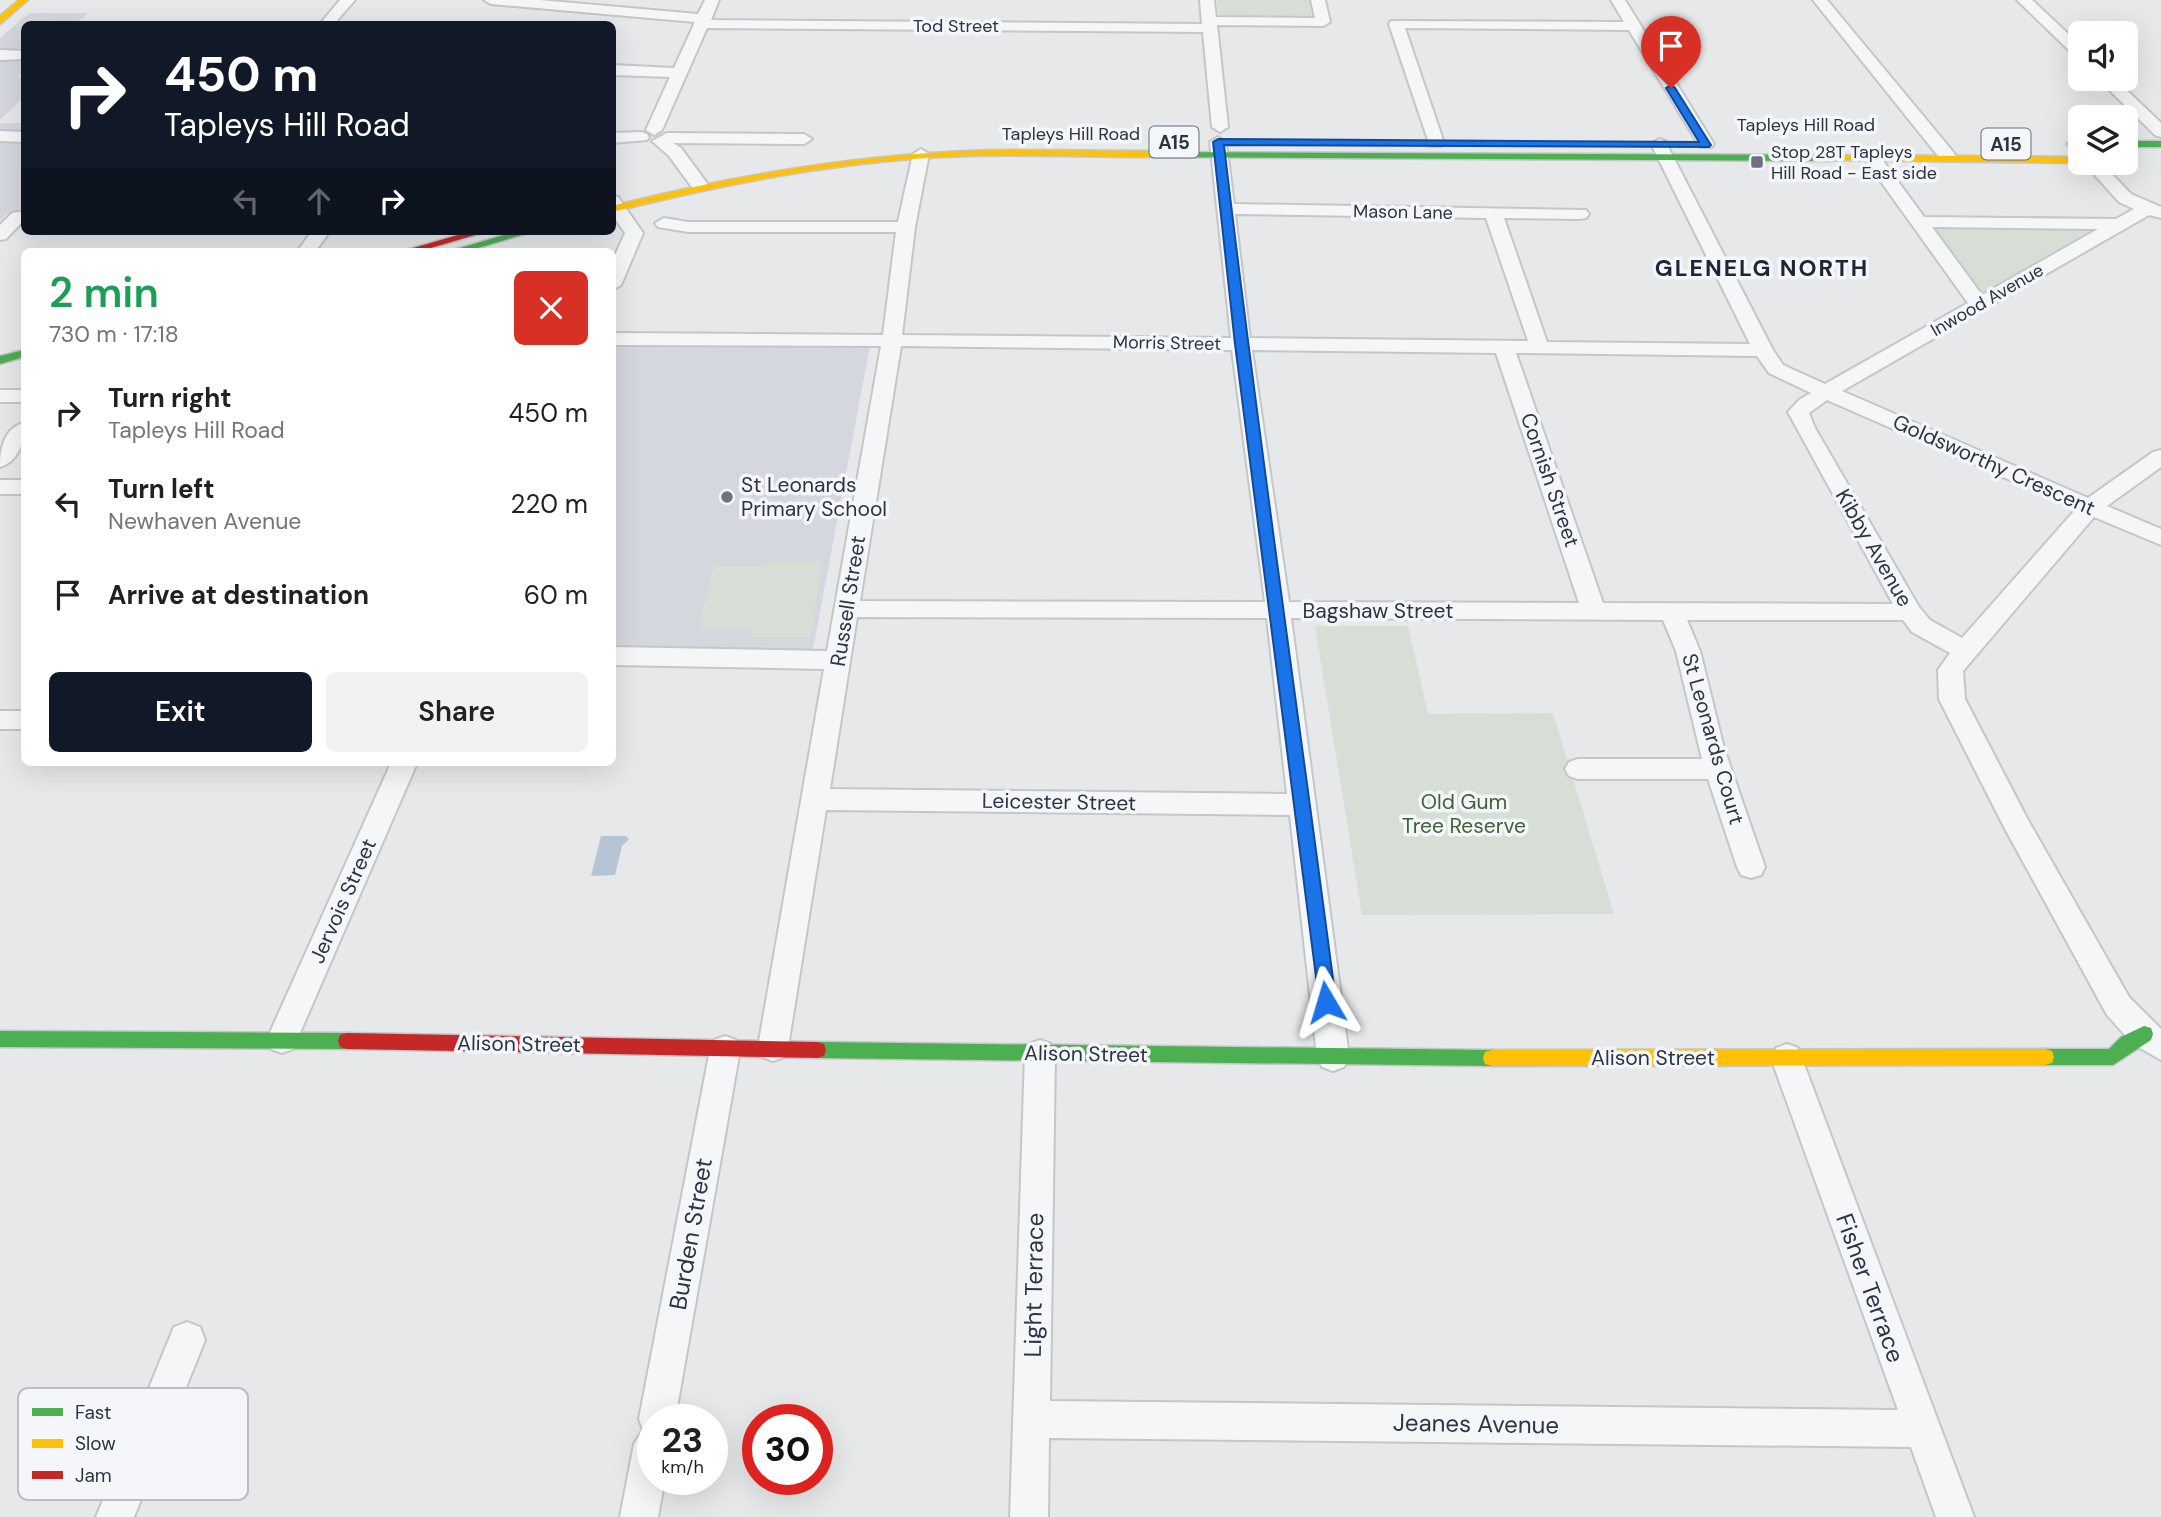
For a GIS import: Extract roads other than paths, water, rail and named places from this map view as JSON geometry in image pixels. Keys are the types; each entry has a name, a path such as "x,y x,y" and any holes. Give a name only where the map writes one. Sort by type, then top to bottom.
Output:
{"main road":[{"path":"0,21 24,0"},
{"name":"Tapleys Hill Road","path":"616,202 808,154 968,141 1436,143 1872,158 1948,158 2068,151"},
{"name":"Tapleys Hill Road","path":"696,181 824,163 921,155 1219,141 1662,150 1706,145 1937,143 2068,149"},
{"path":"2138,144 2161,144"},
{"path":"2138,160 2161,160"},
{"path":"419,248 468,235"},
{"path":"467,248 515,235"},
{"path":"0,360 21,355"},
{"path":"0,374 21,369"},
{"name":"Alison Street","path":"0,1039 282,1039 1040,1054 1787,1058 2112,1058 2153,1040"}],"street":[{"path":"330,21 348,0"},
{"path":"491,0 703,22"},
{"path":"655,137 679,73 712,0"},
{"path":"1207,0 1241,344 1278,610 1333,1057"},
{"name":"Tod Street","path":"703,22 1322,22 1318,0"},
{"path":"1618,0 1706,145"},
{"path":"1820,0 1948,158"},
{"path":"2024,0 2068,42"},
{"path":"1436,143 1396,24 1634,26"},
{"path":"0,55 21,55"},
{"path":"616,70 679,73"},
{"path":"2118,91 2161,132"},
{"path":"0,136 21,136"},
{"path":"655,137 674,152 696,181"},
{"path":"616,138 804,139"},
{"path":"1662,150 1763,350 1776,369 1826,392"},
{"name":"Russell Street","path":"773,1047 892,340 906,226 921,155"},
{"path":"1872,158 1979,304"},
{"path":"2103,175 2125,198 2154,211"},
{"path":"616,206 634,233 616,276"},
{"name":"Mason Lane","path":"1226,209 1580,214"},
{"name":"Inwood Avenue","path":"1826,392 2118,224 2154,211"},
{"path":"1493,213 1540,349"},
{"path":"0,235 18,217"},
{"path":"1919,222 2118,224"},
{"path":"664,223 688,227 906,226"},
{"name":"Morris Street","path":"616,339 1763,350"},
{"name":"Cornish Street","path":"1505,349 1594,611"},
{"name":"Goldsworthy Crescent","path":"1826,392 2161,538"},
{"name":"Kibby Avenue","path":"1826,392 1798,412 1910,612 1921,626 1965,651"},
{"path":"0,396 21,396"},
{"path":"0,460 21,433"},
{"path":"2153,1040 2118,1006 2018,827 1952,699 1950,670 2090,507 2161,457"},
{"path":"0,487 21,487"},
{"name":"Bagshaw Street","path":"847,609 1910,612"},
{"name":"St Leonards Court","path":"1672,611 1688,651 1712,748 1751,867"},
{"path":"616,656 838,660"},
{"path":"0,720 21,720"},
{"name":"Jervois Street","path":"282,1039 403,766"},
{"path":"1578,769 1720,769"},
{"name":"Leicester Street","path":"815,799 1303,805"},
{"name":"Burden Street","path":"660,1404 725,1049"},
{"name":"Light Terrace","path":"1029,1517 1040,1054"},
{"name":"Fisher Terrace","path":"1787,1058 1955,1517"},
{"path":"167,1388 187,1339"},
{"name":"Jeanes Avenue","path":"1031,1419 1921,1429"},
{"path":"639,1517 643,1495"},
{"path":"115,1517 122,1500"}],"water":[{"path":"601,836 626,836 629,839 622,846 615,875 591,876"}],"place":[{"name":"Stop 28T Tapleys Hill Road - East side","path":"1757,162"},
{"name":"St Leonards Primary School","path":"727,497"}],"district":[{"name":"GLENELG NORTH","path":"1762,268"}],"park label":[{"name":"Old Gum Tree Reserve","path":"1464,814"}]}
